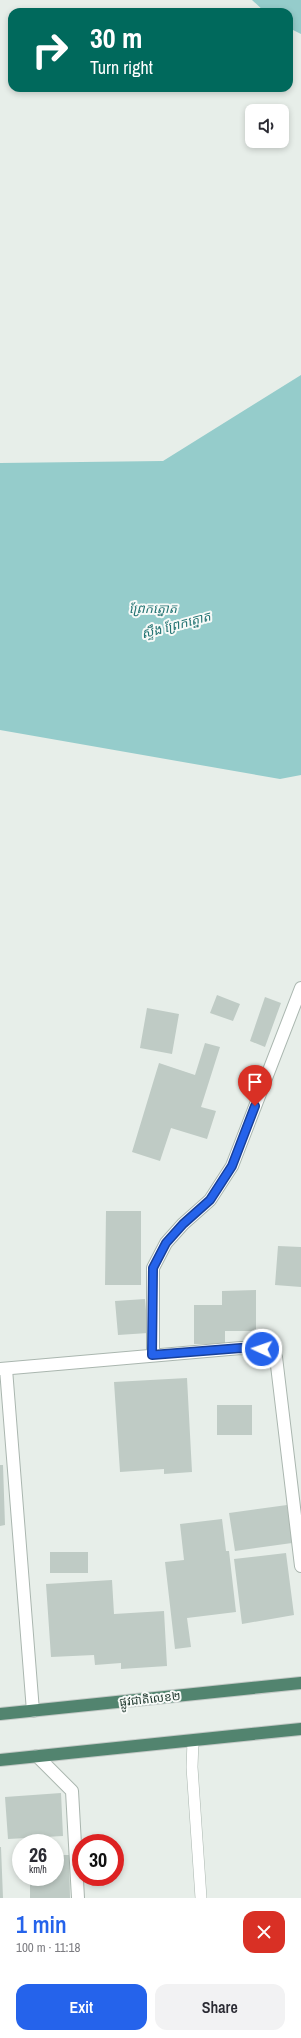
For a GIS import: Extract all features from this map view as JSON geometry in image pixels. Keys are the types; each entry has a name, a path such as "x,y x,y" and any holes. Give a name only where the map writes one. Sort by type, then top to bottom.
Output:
{"highway":[{"name":"ផ្លូវជាតិលេខ២","path":"0,1714 301,1683"},
{"path":"0,1760 301,1730"}],"street":[{"path":"152,1355 153,1268 166,1243 183,1224 210,1200 232,1166 301,988"},
{"path":"33,1711 3,1369 241,1348 262,1349 276,1357 301,1566"},
{"path":"37,1756 72,1791 78,1898"}],"lane":[{"path":"193,1740 192,1767 201,1898"}],"water":[{"path":"252,0 301,0 301,34 293,30 293,8 261,8"},
{"name":"ព្រែកត្នោត","path":"301,375 301,775 280,779 0,730 0,463 163,461"}],"building":[{"path":"217,995 240,1004 233,1021 210,1013"},
{"path":"265,997 281,1003 265,1047 250,1041"},
{"path":"147,1008 179,1014 172,1054 140,1048"},
{"path":"205,1043 220,1047 201,1107 216,1111 207,1139 171,1128 160,1161 132,1152 159,1063 195,1075"},
{"path":"106,1211 141,1211 141,1285 105,1285"},
{"path":"278,1246 301,1247 301,1287 275,1285"},
{"path":"256,1290 256,1331 225,1331 225,1344 194,1344 194,1305 222,1305 222,1291"},
{"path":"145,1299 148,1333 118,1335 115,1301"},
{"path":"187,1378 192,1472 164,1474 164,1469 120,1472 114,1382"},
{"path":"217,1405 252,1405 252,1435 217,1435"},
{"path":"0,1465 3,1465 5,1525 0,1526"},
{"path":"287,1505 292,1543 235,1551 229,1513"},
{"path":"222,1519 226,1551 229,1551 236,1612 187,1618 191,1647 175,1649 165,1562 184,1560 180,1524"},
{"path":"50,1552 88,1552 88,1573 50,1573"},
{"path":"286,1553 294,1615 242,1624 234,1559"},
{"path":"112,1580 114,1614 164,1611 167,1666 121,1669 121,1663 95,1665 94,1655 51,1657 46,1584"},
{"path":"61,1793 63,1834 12,1834 12,1839 8,1839 5,1797"},
{"path":"1,1847 3,1898 0,1898"},
{"path":"64,1855 69,1855 70,1898 30,1898 30,1886 64,1886"}],"route":[{"path":"255,1106 232,1166 210,1200 183,1224 166,1243 153,1268 152,1355 241,1348 262,1349"}],"water label":[{"name":"ស្ទឹង ព្រែកត្នោត","path":"176,625"}]}
